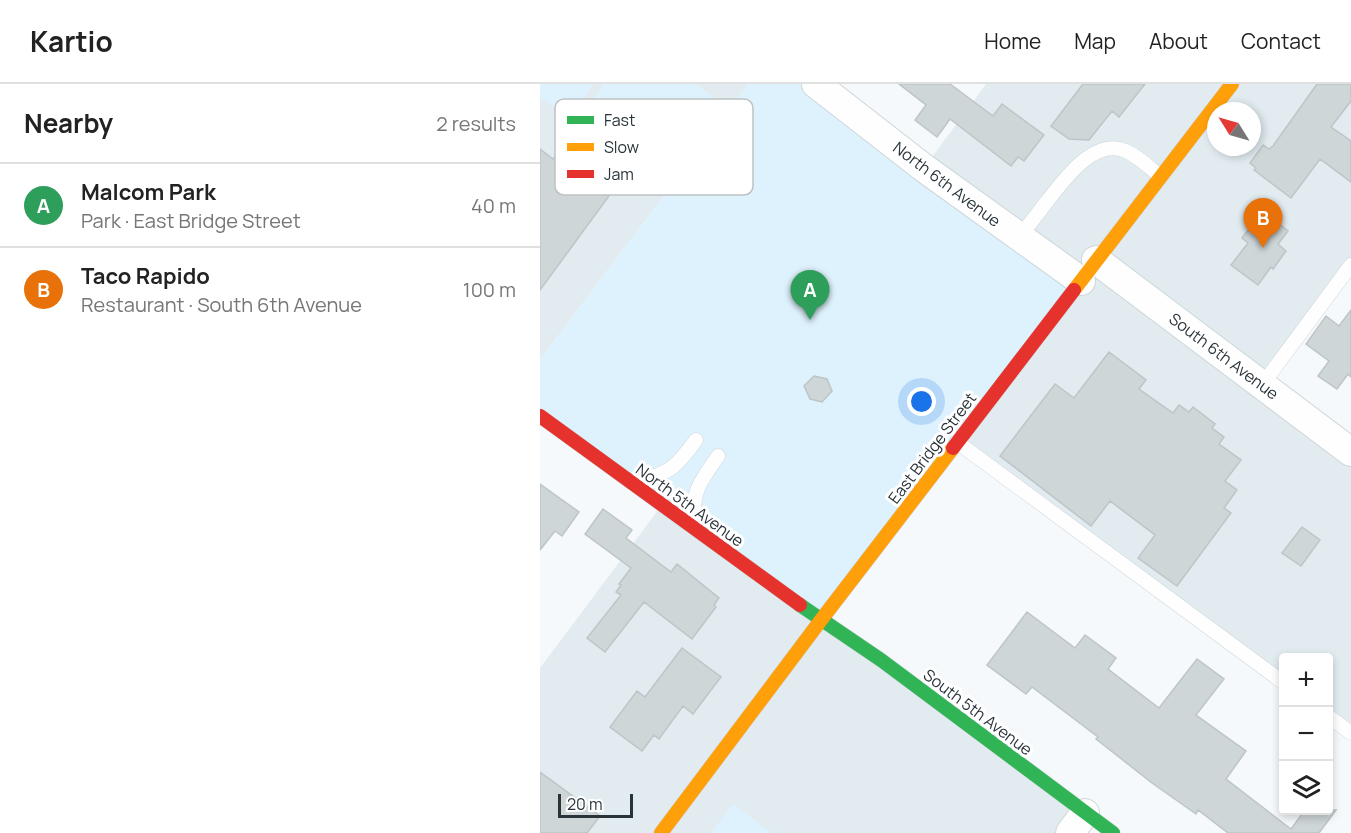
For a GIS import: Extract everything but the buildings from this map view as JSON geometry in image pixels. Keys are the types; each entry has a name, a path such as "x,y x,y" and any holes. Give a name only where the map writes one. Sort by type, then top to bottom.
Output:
{"main road":[{"name":"East Bridge Street","path":"661,833 821,620 1232,84"},
{"name":"North 5th Avenue","path":"540,416 821,620"},
{"name":"South 5th Avenue","path":"821,620 881,660 1078,823 1113,833"}],"street":[{"name":"North 6th Avenue","path":"816,84 924,168 1019,237 1088,270"},
{"name":"South 6th Avenue","path":"1088,270 1262,385 1351,452"}],"lane":[{"path":"1019,237 1070,171 1098,152 1112,148 1125,151 1160,176"},
{"path":"1262,385 1351,265"},
{"path":"631,483 665,472 681,460 696,440"},
{"path":"957,442 1279,679"},
{"path":"693,528 693,504 697,486 717,456"},
{"path":"1333,720 1351,733"}],"shaded area":[{"path":"540,84 748,84 737,99 555,99 555,195 664,195 540,360"},
{"path":"540,84 594,84 583,99 555,99 555,108 540,97"},
{"path":"604,84 696,84 716,99 593,99"},
{"path":"748,84 816,84 1081,281 821,620 540,416 540,360 664,195 753,195 753,99 737,99"},
{"path":"986,84 1351,84 1351,265 1262,385 1351,452 1351,733 1333,719 1333,653 1279,653 1279,680 957,442 924,168"},
{"path":"662,505 1085,813 1070,833 540,833 540,668"},
{"path":"733,804 772,833 711,833"}],"traffic: fast":[{"path":"800,605 881,660 1113,833"}],"traffic: slow":[{"path":"1074,290 1232,84"},
{"path":"661,833 953,448"}],"traffic: jam":[{"path":"953,448 1074,290"},
{"path":"540,416 800,605"}],"place":[{"name":"Taco Rapido","path":"1263,248"},
{"name":"Malcom Park","path":"810,320"}]}
